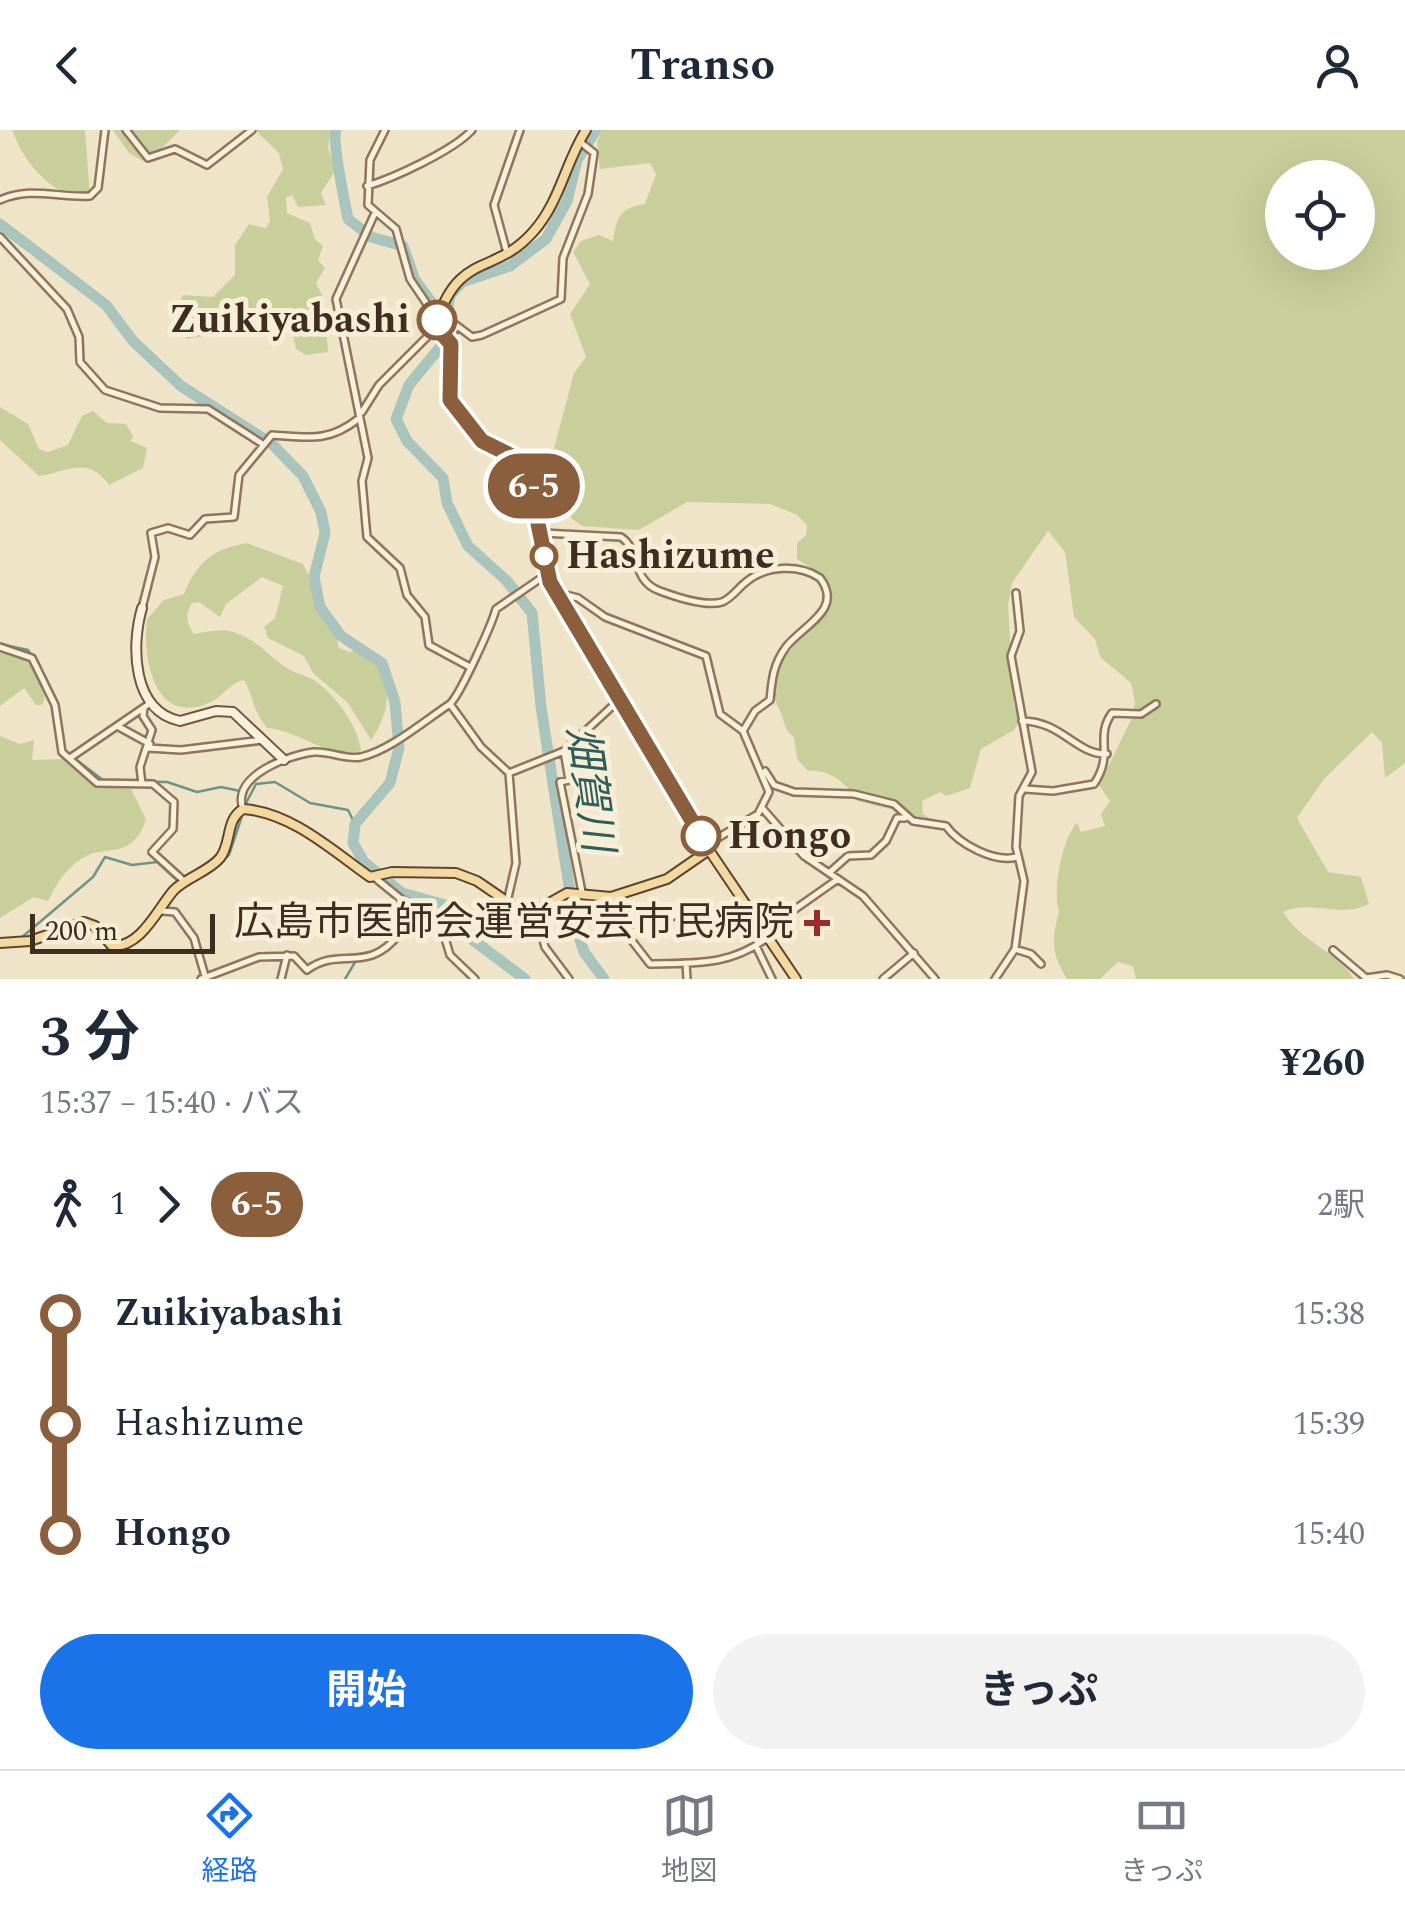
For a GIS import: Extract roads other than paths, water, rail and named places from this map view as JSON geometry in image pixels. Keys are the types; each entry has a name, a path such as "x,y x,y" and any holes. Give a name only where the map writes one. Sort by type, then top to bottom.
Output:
{"main road":[{"path":"586,130 555,202 535,230 508,252 460,276 438,320 449,339 450,400 482,441 514,457 527,470 547,574 555,592 708,847 796,979"},
{"path":"0,943 30,941 88,922 108,944 122,947 162,911 182,883 219,859 232,820 246,809 339,850 379,876 464,875 507,902 535,911 567,893 581,891 598,897 667,879 708,847"}],"street":[{"path":"0,200 36,190 60,198 90,196 98,188 105,130"},
{"path":"126,130 148,158 175,149 207,165 252,130"},
{"path":"142,784 140,767 152,728 143,716 147,706 135,635 155,556 151,533 168,528 190,535 205,519 234,518 237,480 261,443 272,434 308,440 327,437 360,416 378,385 438,320 410,279 396,230 368,205 370,160 385,130"},
{"path":"367,186 425,157 447,152 472,130"},
{"path":"508,252 494,206 520,130"},
{"path":"449,339 456,325 472,337 482,335 561,298 563,258 594,172 594,154 579,141"},
{"path":"374,214 337,293 368,458 362,481 367,536 400,568 407,594 425,617 429,645 468,666"},
{"path":"0,237 66,309 79,337 80,362 105,390 160,408 208,410 261,443"},
{"path":"539,533 620,537 628,543 633,564 646,584 706,603 728,598 751,578 770,571 793,568 820,578 828,594 826,609 787,646 771,675 770,700 755,711 744,731"},
{"path":"246,809 240,798 247,784 284,760 316,752 362,757 450,704 461,691 468,666 490,634 496,608 547,574"},
{"path":"555,592 578,598 605,617 706,656 720,714 744,731 769,792 763,809 708,847"},
{"path":"995,979 1016,949 1024,881 1017,857 1019,796 1032,772 1011,654 1020,631 1016,593"},
{"path":"0,646 32,658 55,706 58,746 70,758 98,782 161,787 174,802 173,829 152,852 182,883"},
{"path":"508,773 560,752 619,700"},
{"path":"450,704 481,747 508,773 516,863 507,902"},
{"path":"1025,790 1091,786 1106,765 1104,732 1112,713 1141,714 1156,704"},
{"path":"70,758 147,706"},
{"path":"147,706 180,721 216,710 233,712 284,760"},
{"path":"1022,721 1048,723 1092,753 1106,754"},
{"path":"119,727 149,746 180,750 265,739"},
{"path":"560,752 569,780 560,782 581,891"},
{"path":"755,755 774,785 799,793 846,792 894,804 908,819"},
{"path":"763,809 804,856 863,896 935,979"},
{"path":"830,872 848,856 871,855 886,841 897,818 946,826 956,841 1000,858 1017,857"},
{"path":"379,876 401,900 439,918 453,960 475,979"},
{"path":"598,897 650,964 725,961 756,946 838,878"},
{"path":"162,911 175,912 184,920 204,978 259,958 298,958 307,970 328,958 370,958 400,933 401,900"},
{"path":"627,934 699,906 703,926"},
{"path":"535,911 544,946 569,979"},
{"path":"756,946 772,979"},
{"path":"1016,949 1031,954 1041,964"},
{"path":"1333,950 1366,978 1387,974 1400,979"},
{"path":"884,979 914,953"},
{"path":"281,979 286,955"},
{"path":"686,963 687,979"}],"waterway":[{"path":"336,130 348,219 371,237 403,246 415,280 443,318"},
{"name":"畑賀川","path":"596,130 577,160 567,201 546,239 510,266 462,282 450,295 441,346 409,385 396,419 407,441 443,478 447,503 468,546 506,580 532,613 541,707 575,924 584,952 604,979"},
{"path":"0,224 106,305 133,341 181,386 272,444 303,476 321,512 325,533 314,577 320,607 341,636 382,663 395,702 399,748 390,783 355,824 353,843 364,862 402,893 449,906 469,937 525,979"},
{"path":"0,644 28,650 43,675"},
{"path":"57,705 60,726"},
{"path":"74,758 103,780"},
{"path":"126,781 167,782 197,792 221,787 240,791"},
{"path":"245,805 256,784 275,782 310,803 348,810 355,824"},
{"path":"217,866 229,855 243,813"},
{"path":"21,938 93,877 105,857 132,865 157,862 179,882"},
{"path":"398,890 398,914"},
{"path":"378,949 391,939"},
{"path":"345,979 357,959"}],"place":[{"name":"Zuikiyabashi","path":"437,320"},
{"name":"Hashizume","path":"544,556"},
{"name":"Hongo","path":"701,836"},
{"name":"広島市医師会運営安芸市民病院","path":"817,923"}]}
